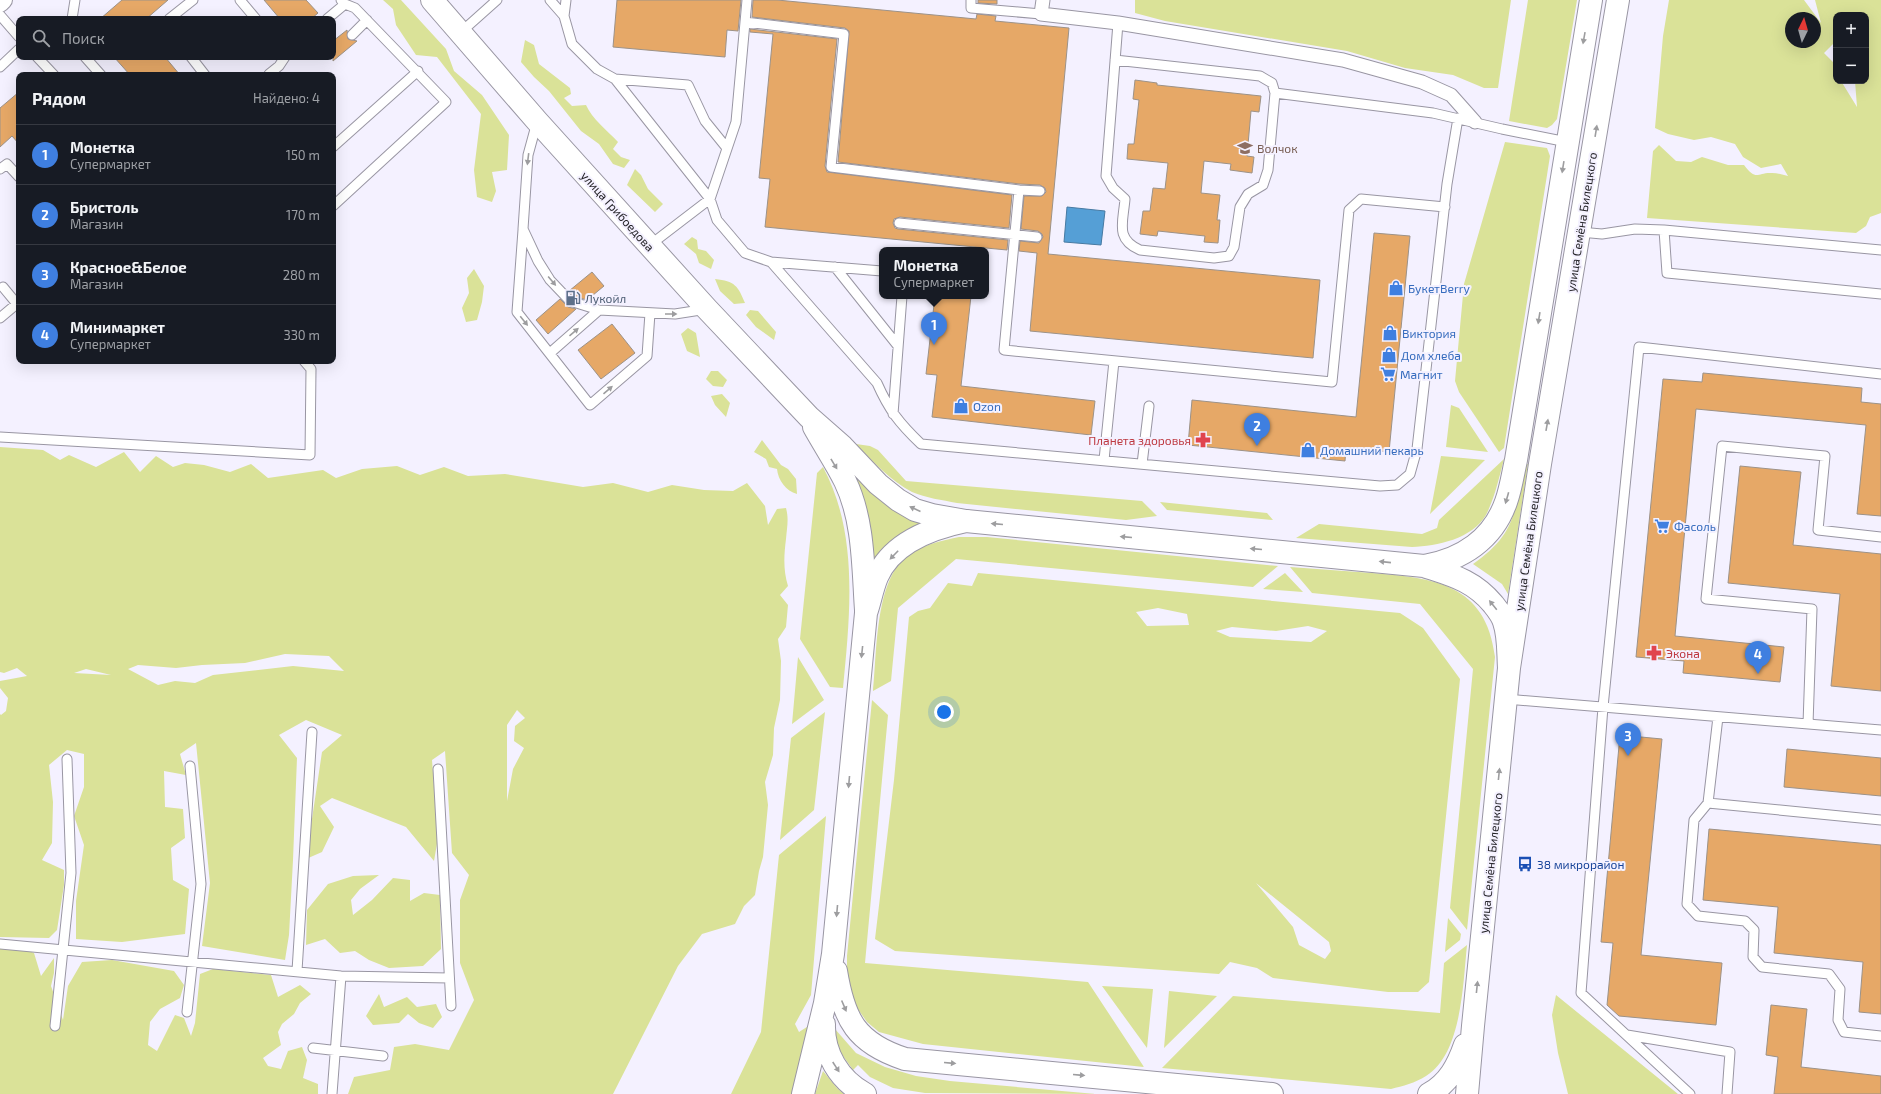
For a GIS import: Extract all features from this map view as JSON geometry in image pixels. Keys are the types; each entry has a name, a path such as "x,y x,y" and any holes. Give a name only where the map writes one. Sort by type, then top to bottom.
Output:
{"main road":[{"name":"улица Грибоедова","path":"432,0 537,121 707,309 809,418"},
{"name":"улица Семёна Билецкого","path":"1424,566 1442,563 1470,550 1489,532 1506,502 1516,460 1591,0"},
{"name":"улица Семёна Билецкого","path":"1466,1091 1509,668 1540,464 1618,0"},
{"path":"809,418 842,446 878,484 898,500 915,510 932,515 966,521 1424,566 1458,577 1476,587 1488,598 1504,621 1508,639 1509,668"},
{"path":"802,1094 825,1003 833,954 866,613 863,562 854,506 845,481 809,418"},
{"path":"866,613 877,577 884,565 901,548 914,539 941,526 966,521"},
{"path":"833,954 840,998 851,1023 872,1045 888,1054 905,1059 1272,1094"},
{"path":"825,1003 824,1034 830,1058 841,1075 865,1094"},
{"path":"1429,1094 1439,1088 1453,1073 1472,1026"}],"street":[{"path":"0,3 3,0"},
{"path":"1043,0 1041,14 1118,23 1350,62 1422,82 1451,95 1475,122"}],"lane":[{"path":"72,16 75,0"},
{"path":"173,16 193,0"},
{"path":"240,0 253,16"},
{"path":"460,33 497,0"},
{"path":"550,0 564,16"},
{"path":"566,0 564,16 572,44 597,69 615,79 710,199 717,220 745,253 771,262 879,271"},
{"path":"650,245 710,199 726,147 736,122 747,0"},
{"path":"971,0 971,8 1041,14"},
{"path":"330,16 343,2 355,8 418,71 446,102 336,203"},
{"path":"0,15 16,34"},
{"path":"352,35 367,20"},
{"path":"745,22 844,34 831,167 1040,192"},
{"path":"1115,60 1260,76 1272,83 1275,93 1268,170 1263,185 1248,194 1240,207 1234,247 1229,256 1214,258 1140,250 1129,245 1122,233 1125,200 1113,188 1106,176 1115,60 1118,23"},
{"path":"0,66 16,52"},
{"path":"40,60 51,72"},
{"path":"88,60 98,72"},
{"path":"193,60 203,72"},
{"path":"272,72 279,66 283,60"},
{"path":"336,144 418,71"},
{"path":"615,79 688,85 705,121 726,147"},
{"path":"1275,93 1433,112 1567,142"},
{"path":"771,262 877,382 885,401 899,423 921,444 1380,486 1397,485 1410,474 1417,448 1445,206 1458,118"},
{"path":"537,121 528,155 517,312 590,405 648,356 650,313"},
{"path":"0,169 7,164 16,174"},
{"path":"1019,190 1004,350 1332,382 1349,210 1361,199 1445,206"},
{"path":"899,223 1037,237"},
{"path":"523,229 538,261 550,280 570,300 599,310 675,314 707,309"},
{"path":"1580,232 1602,234 1635,229 1664,230 1881,250"},
{"path":"1664,230 1667,273 1881,294"},
{"path":"835,267 898,346"},
{"path":"3,287 16,301"},
{"path":"893,414 902,299"},
{"path":"0,318 16,305"},
{"path":"550,353 599,310"},
{"path":"1690,1094 1581,993 1603,707 1639,347 1881,374"},
{"path":"1104,460 1114,360"},
{"path":"0,437 310,455 311,369 307,364"},
{"path":"1142,464 1149,406"},
{"path":"1808,724 1812,610 1706,599 1722,446 1825,456 1818,530 1881,537"},
{"path":"1506,700 1881,730"},
{"path":"1718,717 1708,803 1694,820 1687,904 1698,916 1746,921 1754,930 1753,957 1762,967 1829,974 1840,989 1838,1020 1844,1032 1881,1036"},
{"path":"297,971 312,732"},
{"path":"55,1026 71,873 67,759"},
{"path":"187,1012 201,884 190,766"},
{"path":"438,769 451,1006"},
{"path":"1708,803 1881,820"},
{"path":"0,944 341,976 449,978"},
{"path":"332,1094 341,976"},
{"path":"1626,1035 1730,1052 1726,1094"},
{"path":"313,1048 336,1052 383,1056"}],"green space":[{"path":"383,0 401,0 446,49 454,71 482,95 509,135 507,170 492,172 496,191 492,202 477,197 474,170 481,114 437,57 416,55 396,25 393,9"},
{"path":"1135,0 1511,0 1498,88 1484,88 1453,75 1405,68 1347,51 1165,21 1135,13"},
{"path":"1528,0 1577,0 1557,119 1547,128 1509,121"},
{"path":"1669,0 1804,0 1813,12 1785,12 1785,48 1821,48 1821,12 1818,12 1815,0 1881,0 1881,213 1870,217 1866,226 1856,233 1647,218 1653,151 1659,145 1676,161 1691,162 1702,157 1728,165 1744,165 1755,175 1772,173 1788,176 1781,164 1761,168 1743,157 1735,144 1711,137 1694,140 1668,134 1655,128 1663,36"},
{"path":"525,40 534,45 539,64 570,88 571,94 564,98 572,106 586,105 596,120 618,142 613,149 621,157 630,160 624,168 613,164 599,144 581,131 549,91 521,62"},
{"path":"1505,142 1547,148 1550,156 1504,448 1499,452 1459,392 1455,381 1464,284"},
{"path":"635,169 641,175 648,189 663,204 655,212 627,185"},
{"path":"692,237 697,240 698,249 706,251 714,260 711,269 699,263 696,254 684,244"},
{"path":"474,269 484,286 482,302 477,320 466,322 462,308 469,293 467,278"},
{"path":"715,279 727,281 735,285 745,303 734,304 720,291"},
{"path":"750,310 758,311 776,332 774,340 756,327 746,315"},
{"path":"688,328 696,333 700,357 687,351 681,334"},
{"path":"711,371 718,371 727,380 723,387 713,386 706,379"},
{"path":"722,394 730,403 726,417 715,405 711,396"},
{"path":"1451,405 1459,408 1488,452 1446,447"},
{"path":"762,440 781,465 788,469 796,479 797,494 786,488 779,477 777,469 769,467 766,459 754,452"},
{"path":"856,444 870,446 878,450 906,481 1142,501 1157,516 1126,520 957,503 928,497 912,492 897,482 875,464"},
{"path":"0,447 43,450 60,460 69,455 96,467 124,452 140,472 156,456 173,467 185,463 204,465 230,472 251,464 268,478 323,470 336,478 362,469 397,466 420,475 444,467 468,476 505,474 583,487 613,483 648,492 672,485 704,490 733,491 747,483 765,506 768,525 777,509 786,508 787,512 788,523 784,562 788,586 780,595 788,605 786,627 778,639 781,661 780,700 774,728 773,755 765,782 768,805 763,857 755,895 744,906 735,924 702,934 678,966 613,1094 348,1094 354,1077 390,1070 394,1047 415,1044 449,1050 474,1000 460,963 460,900 469,875 452,853 445,751 432,760 438,838 434,861 406,827 332,798 320,806 334,827 322,852 306,859 322,752 342,735 306,720 279,735 297,758 289,935 285,960 202,946 210,883 196,743 180,754 186,775 164,771 165,807 183,809 185,838 171,848 173,880 189,889 185,934 122,942 76,939 76,901 84,845 74,816 84,787 84,754 67,750 49,765 53,802 52,843 42,860 64,870 64,885 57,930 49,938 0,937 0,714 1,715 6,711 8,698 0,688 0,681 27,676 17,668 4,673 0,672","holes":["285,654 329,656 344,671 293,666 213,675 195,683 175,681 158,685 128,669 138,665 176,668 245,663","86,669 111,675 74,673","517,710 525,718 515,726 514,741 524,748 513,769 507,801 507,725"]},
{"path":"1441,456 1485,460 1430,514"},
{"path":"1504,459 1486,515 1472,530 1453,540 1432,545 1412,547 1296,538 1319,524 1422,534 1437,528 1439,520"},
{"path":"847,460 927,521 873,570"},
{"path":"1523,464 1528,464 1508,594 1502,584 1473,564 1487,553 1506,532 1515,509"},
{"path":"823,467 834,493 842,520 847,547 849,604 843,688 830,687 800,639 817,473"},
{"path":"1160,502 1267,513 1273,520 1167,510"},
{"path":"959,537 987,537 1278,566 1253,587 956,559 898,608 891,681 873,691 879,620 888,584 895,569 905,558 917,550 938,542"},
{"path":"1290,567 1394,575 1435,582 1453,589 1468,599 1481,613 1490,632 1495,657 1467,930 1450,908 1473,669 1420,604 1312,593"},
{"path":"978,573 1400,613 1423,628 1460,679 1429,982 1418,992 1388,992 1273,978 1257,968 1230,962 1219,974 895,951 875,939 894,780 909,617 918,611 930,608 948,583 972,586","holes":["1158,608 1187,614 1189,625 1147,626 1136,612","1308,626 1327,631 1311,642 1230,637 1216,631 1232,627 1276,631","1256,883 1329,942 1331,951 1325,959 1299,945 1293,927"]},
{"path":"1285,573 1303,592 1263,589"},
{"path":"798,657 824,700 792,724"},
{"path":"872,700 888,715 865,963 1088,982 1144,1067 923,1044 879,1032 867,1022 855,1005 847,987 847,956"},
{"path":"825,712 814,810 780,840 791,738"},
{"path":"826,816 811,995 795,1024 799,1032 810,1025 793,1094 731,1094 761,1032 779,855"},
{"path":"379,875 360,889 351,900 353,915 372,900 393,878 410,880 410,901 424,893 440,895 441,949 423,966 389,968 369,960 355,951 340,953 325,939 306,945 307,910 328,884 353,876"},
{"path":"1448,918 1461,934 1460,940 1445,952"},
{"path":"1467,945 1462,997 1454,1035 1447,1052 1438,1066 1426,1076 1413,1082 1391,1089 1162,1068 1233,996 1440,1013 1444,963"},
{"path":"0,946 22,948 34,953 41,976 54,958 54,973 51,986 63,1020 68,986 82,962 112,960 174,971 184,985 180,998 160,1009 150,1022 148,1045 157,1051 175,1015 184,1018 191,1036 195,1023 200,974 213,969 271,975 278,997 300,985 311,994 300,1003 294,1014 282,1024 278,1032 281,1045 263,1058 268,1066 281,1069 288,1051 302,1047 307,1060 303,1078 318,1084 318,1094 0,1094"},
{"path":"1102,986 1153,989 1147,1048"},
{"path":"1169,991 1217,996 1164,1048"},
{"path":"379,994 384,1007 407,997 417,1007 436,1004 442,1017 433,1028 419,1023 408,1014 399,1023 373,1025 366,1016"},
{"path":"1556,995 1678,1094 1568,1094 1558,1053 1552,1015"},
{"path":"835,1029 856,1053 885,1067 916,1076 950,1081 1096,1094 925,1093 893,1088 870,1077 858,1065 853,1070 836,1046"},
{"path":"823,1071 837,1088 844,1094 815,1094"}],"water":[{"path":"1067,207 1105,211 1101,245 1064,242"}],"building":[{"path":"122,0 168,0 149,16 103,16"},
{"path":"264,0 306,0 318,13 314,16 277,16"},
{"path":"617,0 741,0 738,31 727,30 725,57 613,47"},
{"path":"753,0 777,0 976,19 977,14 996,16 995,21 1069,28 1048,254 1320,280 1313,358 1030,331 1037,253 1019,251 1020,241 1039,243 1043,237 1038,231 1021,229 1024,196 1042,196 1046,192 1045,188 1040,185 1020,184 838,162 849,31 845,28 752,17"},
{"path":"978,0 997,0 997,4 978,3"},
{"path":"750,29 837,39 825,166 827,172 1012,195 1009,228 900,217 894,219 893,223 895,228 898,229 1008,240 1007,250 989,248 989,247 975,247 765,227 770,179 759,178 773,34 750,32"},
{"path":"347,30 348,39 357,41 336,58 336,39"},
{"path":"117,60 168,60 178,72 127,72"},
{"path":"1135,80 1157,83 1157,85 1261,96 1259,112 1251,111 1247,156 1254,157 1252,173 1230,170 1231,164 1204,161 1201,193 1220,195 1217,220 1220,220 1218,243 1204,242 1205,236 1158,231 1157,236 1140,234 1143,211 1150,211 1153,188 1165,189 1168,163 1127,159 1128,144 1134,144 1139,100 1133,99"},
{"path":"16,95 16,141 12,136 0,147 0,108"},
{"path":"1374,233 1410,236 1389,452 1346,448 1345,461 1188,445 1192,400 1356,417"},
{"path":"592,272 604,286 587,300 573,296 569,291"},
{"path":"560,299 568,307 576,309 548,334 536,320"},
{"path":"935,299 971,299 961,386 1095,401 1091,435 932,417 937,375 926,374"},
{"path":"612,324 635,353 601,379 578,350"},
{"path":"1703,373 1862,388 1861,402 1881,404 1881,516 1857,514 1866,425 1696,409 1675,636 1784,647 1780,682 1683,673 1684,661 1636,657 1663,379 1702,382"},
{"path":"1740,466 1801,472 1793,545 1881,554 1881,691 1831,686 1840,594 1728,583"},
{"path":"1620,735 1662,739 1641,955 1722,963 1716,1025 1619,1016 1607,1005 1613,943 1601,942"},
{"path":"1787,749 1881,758 1881,796 1784,787"},
{"path":"1709,829 1881,845 1881,1014 1859,1012 1863,962 1774,953 1778,907 1703,900"},
{"path":"1771,1005 1807,1009 1801,1067 1881,1076 1881,1094 1774,1094 1778,1057 1766,1055"}],"place":[{"name":"Волчок","path":"1245,148"},
{"name":"БукетBerry","path":"1396,288"},
{"name":"Лукойл","path":"573,298"},
{"name":"Виктория","path":"1390,333"},
{"name":"Монетка","path":"934,345"},
{"name":"Дом хлеба","path":"1389,355"},
{"name":"Магнит","path":"1388,374"},
{"name":"Ozon","path":"961,406"},
{"name":"Планета здоровья","path":"1203,440"},
{"name":"Бристоль","path":"1257,446"},
{"name":"Домашний пекарь","path":"1308,450"},
{"name":"Фасоль","path":"1662,526"},
{"name":"Экона","path":"1654,653"},
{"name":"Минимаркет","path":"1758,674"},
{"name":"Красное&Белое","path":"1628,756"},
{"name":"38 микрорайон","path":"1525,864"}]}
